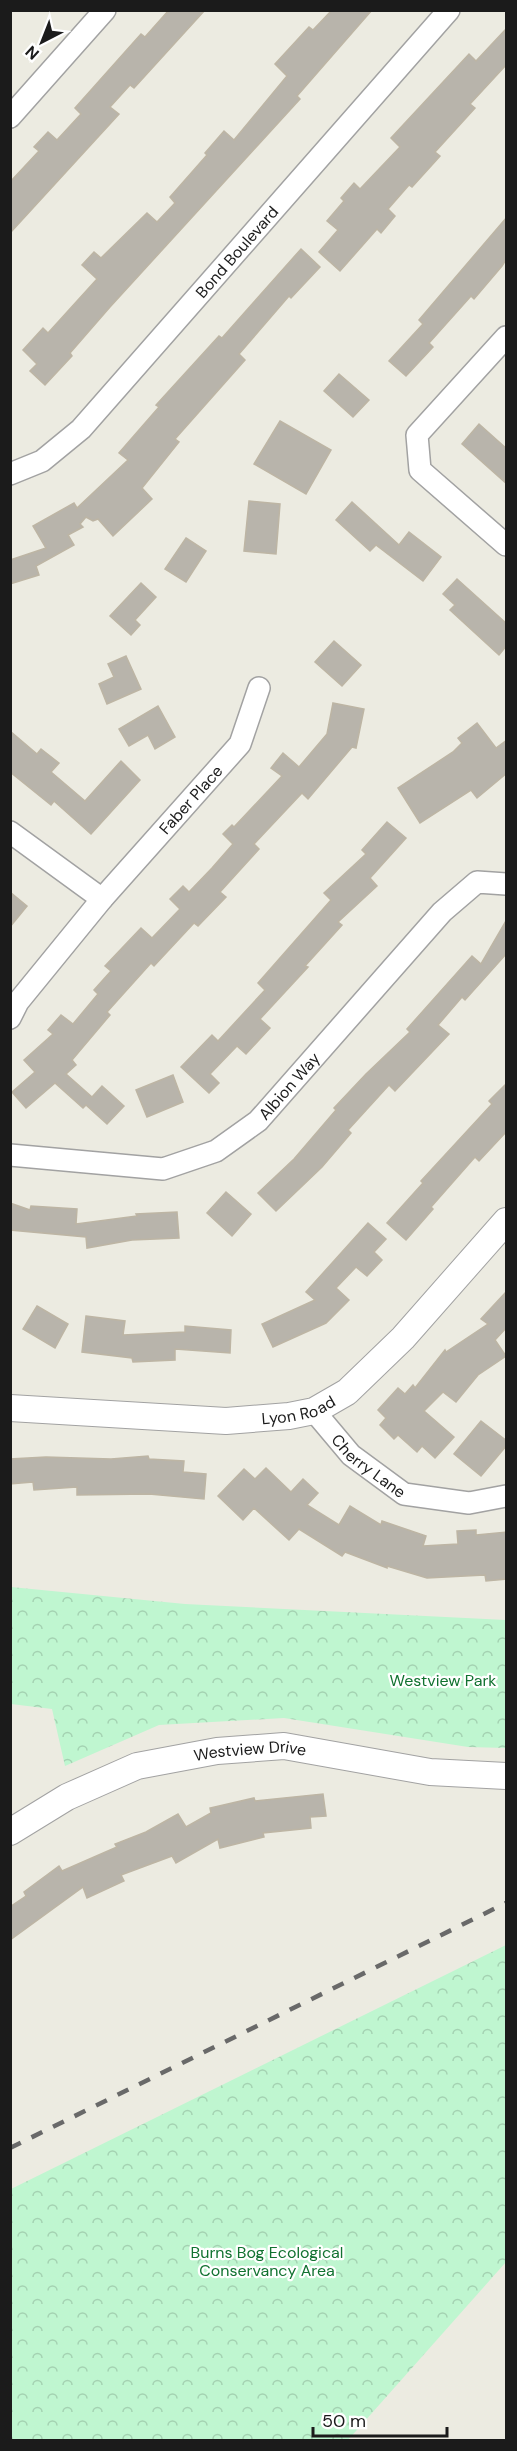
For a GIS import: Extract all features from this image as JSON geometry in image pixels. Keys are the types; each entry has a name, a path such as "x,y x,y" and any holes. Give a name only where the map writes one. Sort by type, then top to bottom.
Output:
{"street":[{"path":"10,117 105,10"},
{"name":"Bond Boulevard","path":"10,474 42,461 81,429 449,10"},
{"path":"507,338 417,435 420,470 507,545"},
{"name":"Faber Place","path":"10,1018 18,1002 102,899 240,744 259,688"},
{"path":"10,832 102,899"},
{"name":"Albion Way","path":"10,1155 163,1169 216,1151 258,1121 442,912 477,882 507,884"},
{"name":"Lyon Road","path":"10,1408 226,1421 289,1416 314,1411 347,1392 403,1338 507,1221"},
{"name":"Cherry Lane","path":"314,1411 351,1455 404,1494 469,1503 507,1496"},
{"name":"Westview Drive","path":"10,1832 67,1797 137,1766 217,1751 284,1746 430,1772 507,1776"}],"green space":[{"name":"Westview Park","path":"11,1587 185,1604 506,1620 506,1748 468,1747 284,1718 159,1725 65,1766 52,1709 11,1704"},
{"name":"Burns Bog Ecological Conservancy Area","path":"506,1945 506,2262 348,2440 11,2440 11,2189"}],"building":[{"path":"169,10 205,10 134,88 130,85 110,107 119,114 10,233 10,182 39,151 34,147 48,132 57,140 81,114 75,108 141,34 145,37"},
{"path":"332,10 372,10 297,96 300,99 110,307 70,353 72,356 45,385 30,371 37,364 23,350 43,328 48,333 97,279 82,265 94,252 101,258 147,213 157,222 175,203 170,197 207,155 205,153 224,131 234,140 287,76 275,64 309,27 313,30"},
{"path":"507,28 507,64 470,104 475,108 435,152 440,156 412,187 409,185 388,209 395,216 381,233 377,229 340,271 319,252 338,230 327,221 344,201 341,198 354,183 360,189 400,147 391,138 469,54 476,61"},
{"path":"507,217 507,258 502,266 474,299 471,296 429,343 433,347 406,376 389,361 423,324 419,320"},
{"path":"301,249 320,267 291,298 289,296 239,354 245,360 175,439 179,442 142,488 152,499 113,536 98,519 93,521 86,517 80,524 83,527 68,535 74,545 36,566 39,575 10,584 10,560 46,548 33,526 74,503 77,508 128,460 119,453 159,407 156,405 219,336 222,338"},
{"path":"339,374 369,400 353,417 324,391"},
{"path":"280,421 331,450 306,494 254,464"},
{"path":"479,424 507,449 507,484 462,444"},
{"path":"249,501 280,504 276,554 244,551"},
{"path":"352,502 399,545 409,532 441,557 423,581 376,545 370,551 336,520"},
{"path":"186,538 206,551 186,582 165,569"},
{"path":"457,579 507,624 507,645 499,655 450,610 455,605 443,594"},
{"path":"141,583 156,597 135,620 140,625 131,635 110,616"},
{"path":"334,641 361,665 342,686 315,662"},
{"path":"126,656 141,689 107,704 99,684 114,677 108,664"},
{"path":"333,703 364,709 356,748 352,747 308,799 302,793 254,844 259,849 220,892 226,897 198,926 194,923 154,966 151,963 107,1012 110,1015 72,1060 76,1065 66,1074 92,1097 102,1086 124,1106 107,1124 86,1105 83,1108 55,1083 26,1108 12,1092 35,1072 24,1060 53,1034 48,1030 61,1015 73,1024 98,994 94,990 111,971 105,966 141,928 152,938 180,909 170,899 183,886 189,892 233,844 223,834 232,825 234,827 282,776 271,768 283,753 299,767 327,734"},
{"path":"158,706 175,737 155,749 148,735 129,746 119,729"},
{"path":"477,723 496,748 507,740 507,773 477,798 471,790 420,823 398,788 453,752 462,743 458,738"},
{"path":"10,731 37,754 41,749 59,763 51,772 85,801 121,761 140,780 91,834 54,801 51,805 10,772"},
{"path":"387,822 406,838 370,878 377,886 338,922 342,925 305,966 308,967 260,1019 270,1028 246,1054 237,1046 210,1074 219,1083 209,1093 181,1067 212,1035 218,1041 265,990 258,983 331,900 324,893 366,854 362,850"},
{"path":"10,892 27,906 10,927"},
{"path":"507,919 507,953 465,1000 462,997 438,1025 449,1034 395,1091 389,1085 348,1130 351,1133 322,1167 276,1211 258,1193 294,1159 336,1110 334,1108 366,1074 410,1032 407,1029 472,956 481,964"},
{"path":"173,1075 183,1102 147,1117 136,1090"},
{"path":"507,1083 507,1131 479,1161 475,1157 431,1207 433,1209 406,1240 387,1223 423,1183 421,1181 492,1104 489,1101"},
{"path":"226,1192 251,1214 232,1236 207,1213"},
{"path":"10,1203 30,1210 31,1206 77,1209 76,1224 137,1216 136,1214 177,1212 179,1238 132,1240 87,1248 86,1237 10,1230"},
{"path":"368,1223 386,1239 374,1252 382,1260 367,1276 356,1267 336,1288 349,1300 326,1323 273,1347 262,1324 315,1300 306,1292"},
{"path":"507,1291 507,1327 495,1340 506,1356 478,1375 456,1402 443,1392 424,1411 454,1437 435,1458 422,1446 417,1452 398,1435 394,1439 380,1425 386,1418 378,1410 398,1388 405,1394 413,1385 415,1388 445,1350 446,1352 488,1324 481,1319"},
{"path":"37,1306 68,1324 55,1348 23,1329"},
{"path":"86,1316 125,1321 123,1335 185,1332 185,1326 231,1330 230,1353 175,1349 175,1360 133,1362 132,1358 82,1352"},
{"path":"481,1421 507,1441 507,1445 481,1476 454,1454"},
{"path":"148,1456 149,1459 184,1461 183,1472 206,1474 204,1499 149,1494 77,1495 77,1487 34,1490 33,1482 10,1484 10,1459 46,1457 111,1459"},
{"path":"266,1468 291,1492 303,1479 318,1493 307,1505 339,1525 350,1506 381,1525 382,1521 426,1536 423,1546 458,1544 457,1531 476,1530 476,1535 507,1532 507,1579 486,1581 485,1575 427,1578 387,1566 387,1568 345,1552 342,1556 299,1529 289,1540 254,1508 243,1520 218,1496 244,1469 255,1479"},
{"path":"323,1794 326,1816 310,1817 311,1828 263,1833 264,1837 220,1848 218,1839 176,1863 172,1856 121,1875 124,1881 87,1898 83,1887 10,1940 10,1907 26,1896 24,1892 59,1866 62,1871 117,1847 115,1844 146,1832 178,1814 186,1827 211,1813 210,1808 254,1798 255,1801"}],"railway":[{"path":"10,2148 506,1903"}]}
